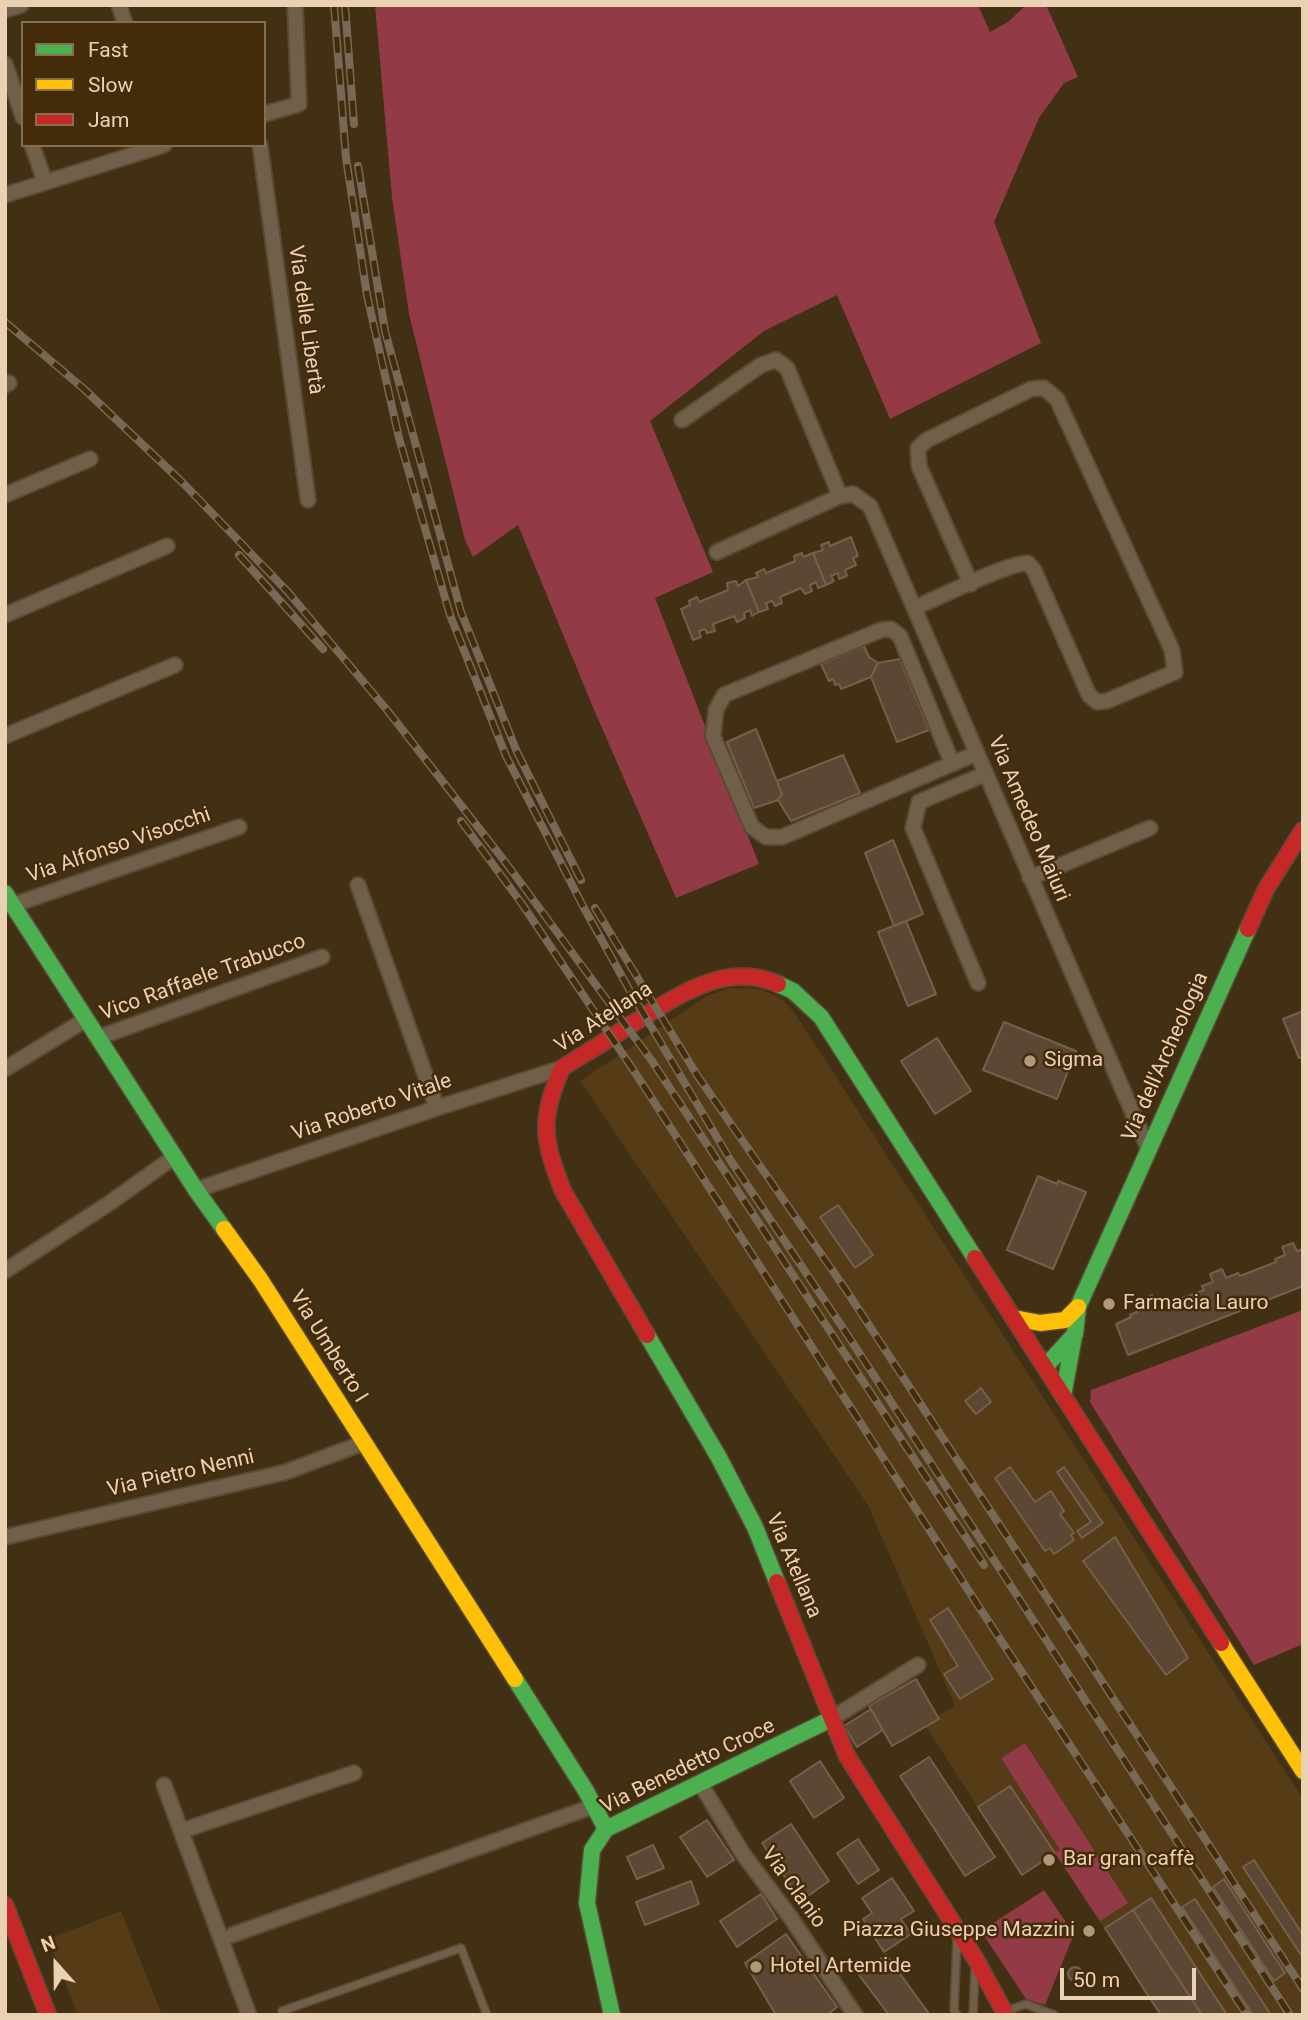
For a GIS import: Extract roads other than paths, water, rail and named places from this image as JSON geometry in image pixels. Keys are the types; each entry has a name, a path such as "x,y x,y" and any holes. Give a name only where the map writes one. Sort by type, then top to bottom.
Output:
{"main road":[{"name":"Via dell'Archeologia","path":"1070,1327 1266,889 1303,830"},
{"name":"Via Umberto I","path":"9,899 196,1191 260,1279 606,1829"},
{"name":"Via Atellana","path":"1005,2013 975,1958 847,1756 755,1527 718,1456 564,1191 547,1150 545,1113 552,1087 562,1068 691,988 726,977 764,978 793,991 821,1017 1303,1771"},
{"path":"1014,1318 1070,1327"},
{"path":"1032,1347 1052,1334 1070,1327"},
{"path":"1045,1367 1070,1327"},
{"path":"1063,1396 1070,1327"},
{"name":"Via Benedetto Croce","path":"612,2015 587,1903 592,1850 606,1829 831,1719"},
{"path":"5,1905 48,2015"}],"street":[{"path":"5,10 21,5"},
{"path":"266,113 299,104 295,5"},
{"path":"5,64 21,111"},
{"path":"33,147 45,182"},
{"path":"5,195 158,147"},
{"name":"Via delle Libertà","path":"260,147 308,500"},
{"path":"682,420 761,365 776,360 788,368 840,496 717,552"},
{"path":"914,608 971,584 1018,563 1028,564 1034,570 1089,695 1097,702 1107,701 1175,672 1172,650 1069,424 1057,399 1044,388 1031,389 1008,400 927,440 918,449 919,466 971,584"},
{"path":"5,495 90,458"},
{"name":"Via Amedeo Maiuri","path":"840,496 853,494 870,506 1148,1148"},
{"path":"5,615 166,546"},
{"path":"952,763 900,636 891,629 881,630 724,695 716,710 713,736 752,827 766,837 782,836 976,754"},
{"path":"5,736 175,665"},
{"path":"978,983 913,828 919,802 985,774"},
{"name":"Via Alfonso Visocchi","path":"9,899 239,827"},
{"path":"1030,877 1150,828"},
{"path":"358,885 438,1108"},
{"name":"Vico Raffaele Trabucco","path":"97,1038 323,957"},
{"path":"5,1069 85,1020"},
{"name":"Via Roberto Vitale","path":"196,1191 562,1068"},
{"path":"5,1271 174,1157"},
{"name":"Via Pietro Nenni","path":"5,1537 286,1472 363,1443"},
{"name":"Via Benedetto Croce","path":"831,1719 918,1665"},
{"path":"181,1831 354,1773"},
{"name":"Via Clanio","path":"700,1783 743,1854 791,1918 855,2015"},
{"path":"164,1785 250,2015"},
{"path":"232,1935 594,1806"}],"lane":[{"path":"957,1932 954,2010 957,2015"},
{"path":"284,2015 282,2011 461,1948 487,2015"},
{"path":"972,2015 975,1958"},
{"path":"1005,2013 1026,2004 1054,2015"}],"railway":[{"path":"334,5 346,158 367,295 399,438 450,615 506,756 630,991 731,1161 841,1325 1290,2015"},
{"path":"345,5 354,124"},
{"path":"358,166 385,331 461,612 517,752 581,880"},
{"path":"5,322 84,389 182,482 288,592 387,710 506,863 652,1061 984,1565"},
{"path":"239,555 323,649"},
{"path":"461,821 522,904 636,1074 981,1610 1247,2015"},
{"path":"595,908 697,1075 846,1290 1303,1989"}],"place":[{"name":"Sigma","path":"1030,1061"},
{"name":"Farmacia Lauro","path":"1109,1304"},
{"name":"Bar gran caffè","path":"1049,1860"},
{"name":"Piazza Giuseppe Mazzini","path":"1089,1931"},
{"name":"Hotel Artemide","path":"756,1967"}]}
